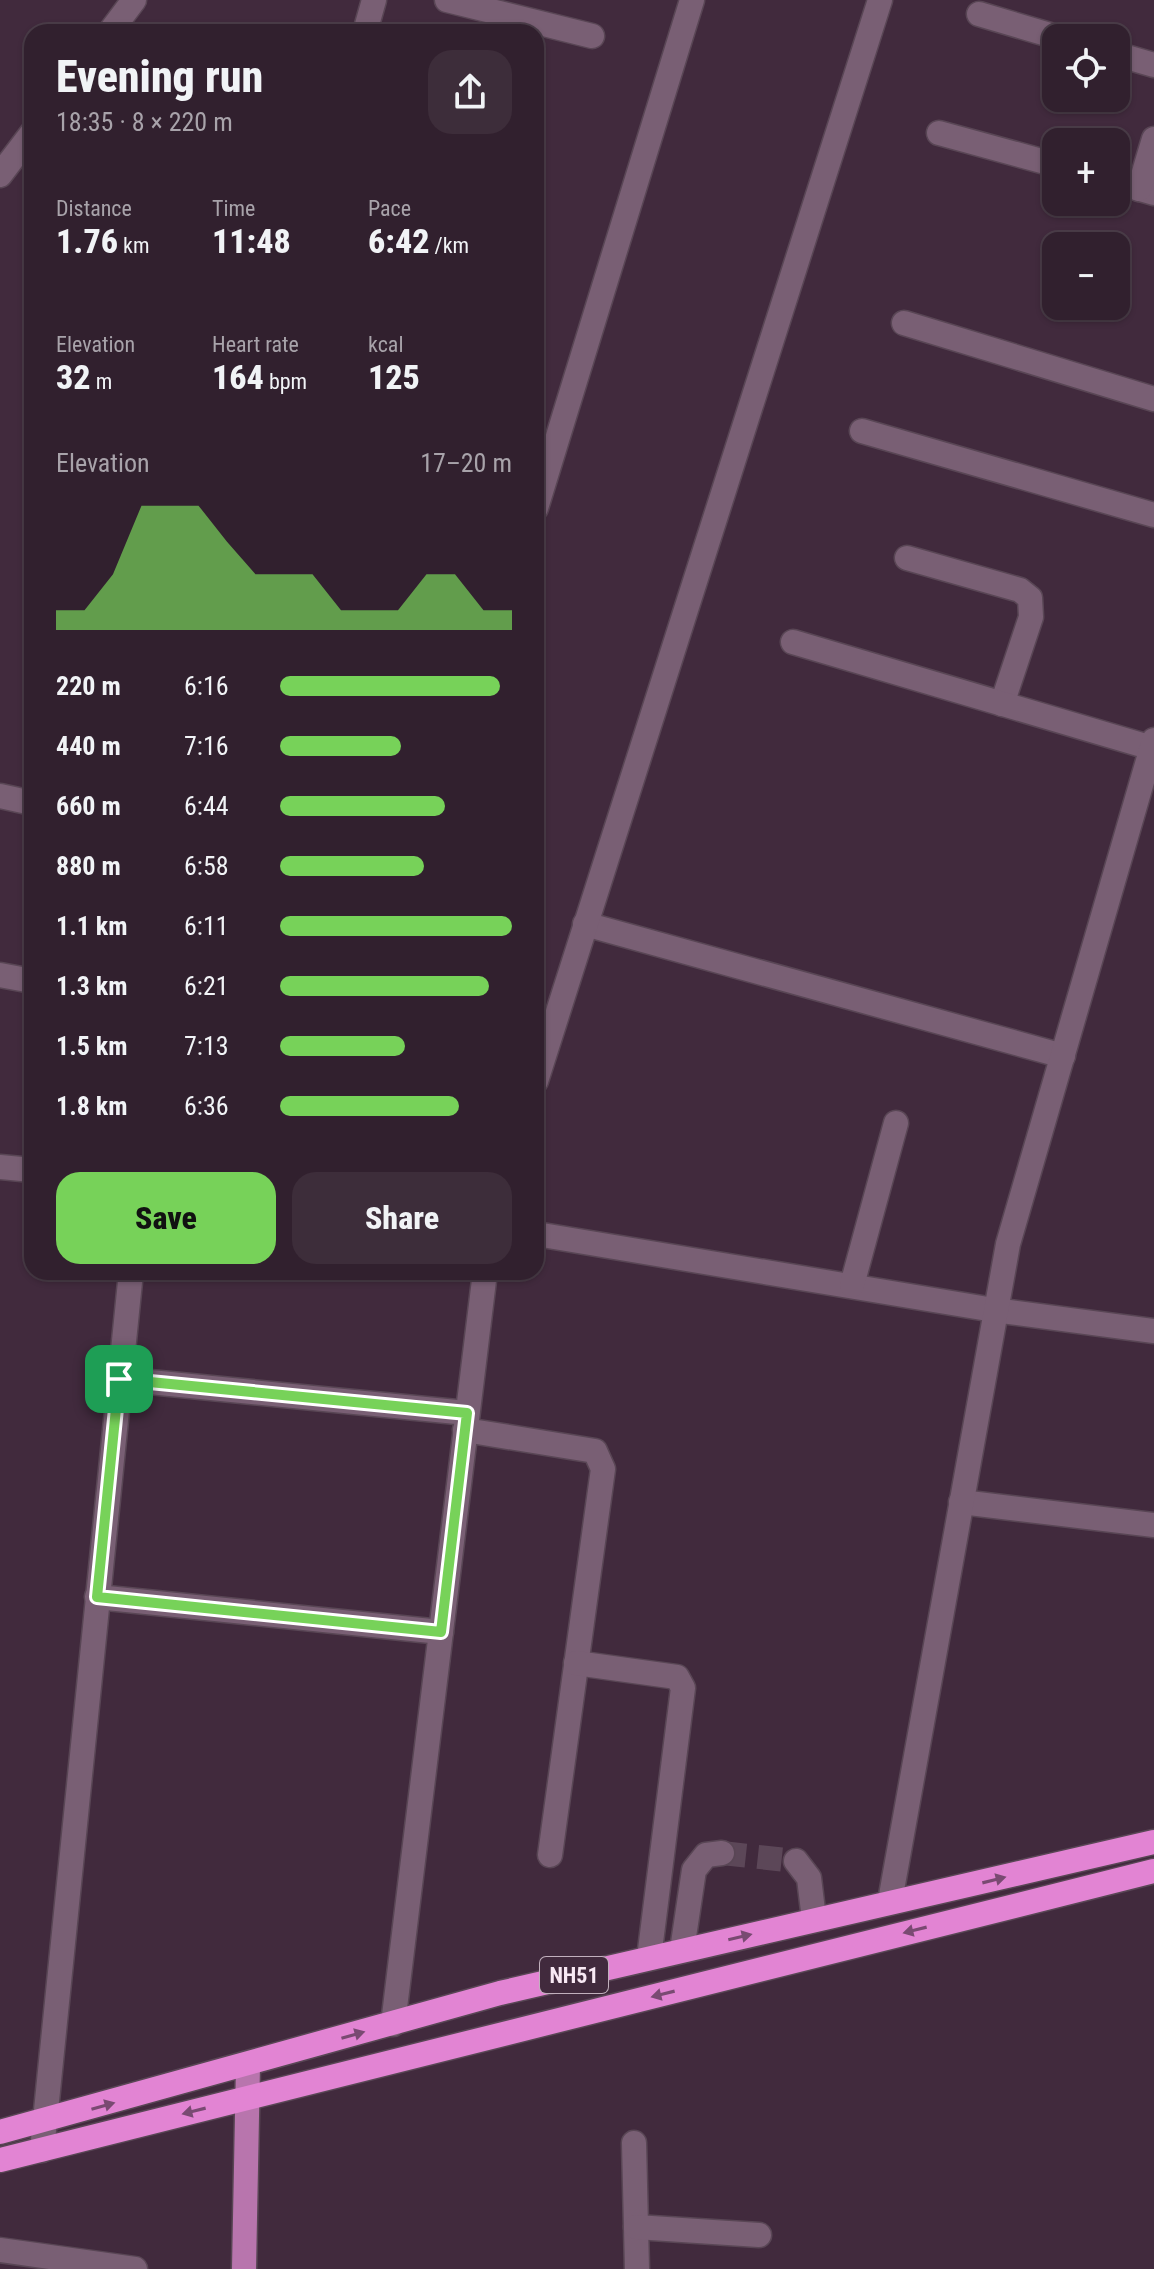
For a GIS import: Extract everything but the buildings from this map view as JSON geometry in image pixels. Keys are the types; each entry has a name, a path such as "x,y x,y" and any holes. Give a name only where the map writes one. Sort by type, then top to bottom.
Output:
{"highway":[{"name":"NH51","path":"0,2132 500,1993 890,1901 936,1895 1154,1842"},
{"name":"NH51","path":"0,2160 1154,1871"}],"main road":[{"path":"244,2269 248,2065"}],"street":[{"path":"116,24 134,0"},
{"path":"367,24 374,0"},
{"path":"447,0 544,24"},
{"path":"544,482 692,0"},
{"path":"544,1055 880,0"},
{"path":"979,14 1042,33"},
{"path":"544,24 592,36"},
{"path":"1130,58 1154,65"},
{"path":"939,133 1042,161"},
{"path":"1136,188 1154,139"},
{"path":"0,175 24,144"},
{"path":"904,323 1154,399"},
{"path":"862,431 1154,515"},
{"path":"907,558 1020,590 1030,598 1031,617 1002,704"},
{"path":"793,642 1002,704 1153,744 1008,1244 890,1901"},
{"path":"0,796 24,801"},
{"path":"585,924 1063,1056"},
{"path":"0,975 24,980"},
{"path":"852,1285 896,1123"},
{"path":"0,1167 24,1169"},
{"path":"544,1235 994,1310 1154,1331"},
{"path":"42,2150 130,1280"},
{"path":"393,2024 484,1280"},
{"path":"119,1379 466,1421 595,1451 603,1469 550,1855"},
{"path":"961,1502 1154,1525"},
{"path":"97,1597 441,1632"},
{"path":"576,1663 677,1677 683,1688 649,1958"},
{"path":"682,1950 694,1870 706,1855 722,1853"},
{"path":"796,1861 809,1878 814,1919"},
{"path":"634,2143 637,2269"},
{"path":"636,2227 759,2235"},
{"path":"15,2258 135,2269"}],"tunnel":[{"path":"722,1853 796,1861"}],"route":[{"path":"119,1379 467,1413 441,1632 97,1597 119,1379"}]}
